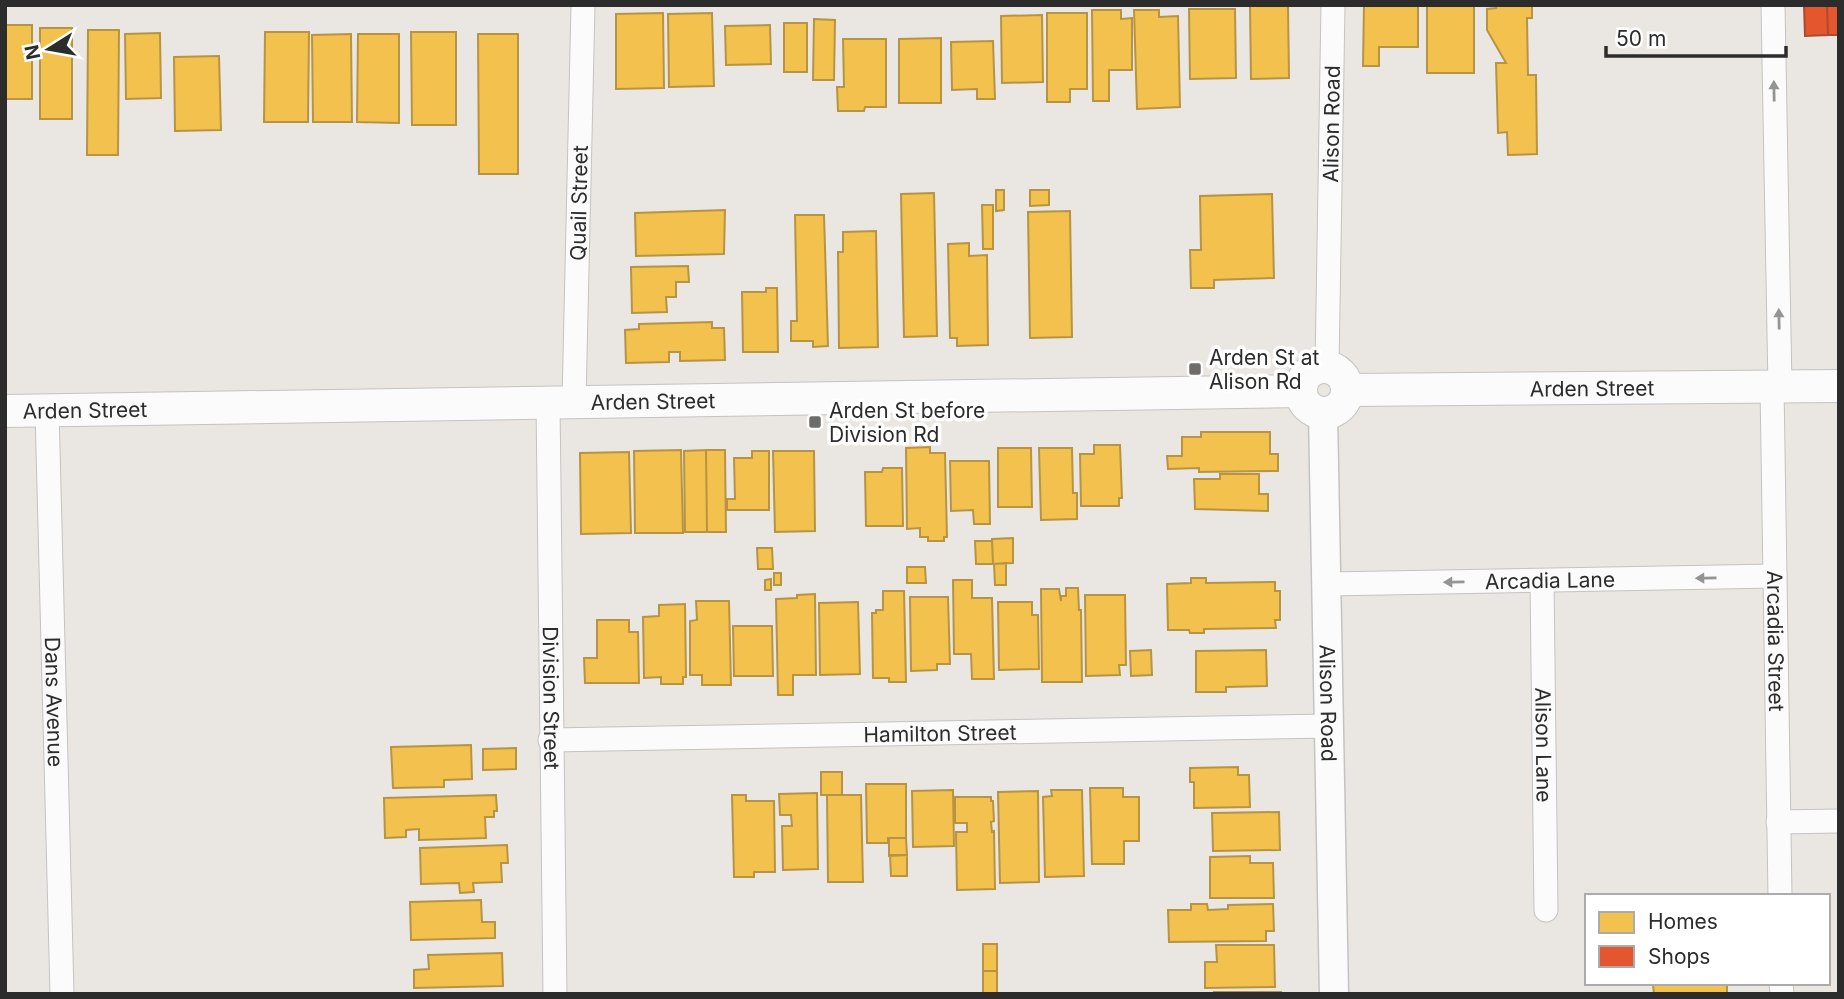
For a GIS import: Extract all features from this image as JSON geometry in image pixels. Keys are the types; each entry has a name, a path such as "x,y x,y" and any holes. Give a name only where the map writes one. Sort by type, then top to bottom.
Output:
{"main road":[{"path":"1312,402 1302,383 1312,371 1337,379"},
{"name":"Arden Street","path":"1337,379 1839,386"},
{"name":"Arden Street","path":"5,411 561,401 1312,402"}],"street":[{"name":"Quail Street","path":"561,401 583,5"},
{"name":"Alison Road","path":"1333,5 1337,379"},
{"name":"Arcadia Street","path":"1773,5 1776,387 1774,576 1780,894"},
{"name":"Division Street","path":"555,994 550,740 561,401"},
{"name":"Alison Road","path":"1312,402 1328,583 1334,994"},
{"name":"Dans Avenue","path":"47,410 62,994"},
{"name":"Arcadia Lane","path":"1328,583 1774,576"},
{"name":"Alison Lane","path":"1542,581 1546,910"},
{"name":"Hamilton Street","path":"550,740 1329,726"},
{"path":"1778,822 1839,821"}],"building: Homes":[{"path":"1364,5 1418,5 1418,47 1379,47 1379,66 1363,66"},
{"path":"1427,5 1474,5 1474,73 1427,73"},
{"path":"1496,5 1537,5 1532,6 1532,18 1527,18 1528,75 1536,75 1537,154 1508,155 1507,132 1498,133 1496,63 1506,63 1487,30 1487,9 1496,8"},
{"path":"1250,6 1288,6 1289,78 1251,79"},
{"path":"1189,9 1235,9 1236,78 1190,79"},
{"path":"1092,10 1121,10 1121,19 1132,18 1132,70 1109,70 1109,101 1093,101"},
{"path":"1134,10 1159,10 1159,17 1178,16 1180,107 1137,109"},
{"path":"663,13 664,88 616,89 616,14"},
{"path":"712,13 714,86 669,87 668,14"},
{"path":"1047,13 1087,13 1087,89 1070,89 1070,102 1047,102"},
{"path":"1042,15 1043,82 1002,83 1001,16"},
{"path":"814,19 835,20 834,80 813,80"},
{"path":"784,23 807,23 807,72 784,72"},
{"path":"5,25 32,25 32,99 5,99"},
{"path":"770,25 771,64 726,65 725,26"},
{"path":"40,28 72,28 72,119 40,119"},
{"path":"88,30 119,30 118,155 87,155"},
{"path":"265,32 309,32 308,122 264,122"},
{"path":"411,32 456,32 456,125 412,125"},
{"path":"160,33 161,98 126,99 125,34"},
{"path":"351,34 352,122 313,122 312,35"},
{"path":"358,34 399,34 399,123 357,122"},
{"path":"478,34 518,34 518,174 479,174"},
{"path":"941,38 941,103 899,103 899,39"},
{"path":"843,39 886,39 886,107 865,107 864,111 838,111 837,87 844,87"},
{"path":"993,41 995,99 977,99 977,89 952,90 951,42"},
{"path":"219,56 221,130 175,131 174,57"},
{"path":"996,190 1004,190 1004,210 996,211"},
{"path":"1030,190 1049,190 1049,205 1030,206"},
{"path":"934,193 937,336 904,337 901,194"},
{"path":"1272,194 1274,278 1214,280 1214,288 1191,288 1190,250 1201,250 1200,196"},
{"path":"982,205 993,205 993,249 983,249"},
{"path":"725,210 724,254 636,256 635,213"},
{"path":"1070,211 1072,337 1030,338 1028,212"},
{"path":"795,215 824,215 828,346 813,347 813,341 791,341 791,321 797,321"},
{"path":"876,231 878,347 839,348 838,252 843,252 843,232"},
{"path":"969,243 969,256 987,255 988,345 957,346 957,338 950,338 948,244"},
{"path":"688,266 689,282 676,282 676,297 666,297 667,312 632,313 631,267"},
{"path":"766,288 777,288 778,352 743,352 742,292 766,292"},
{"path":"712,322 712,328 724,328 725,360 680,361 680,352 669,352 669,362 626,363 625,330 639,329 639,324"},
{"path":"1201,432 1270,432 1270,454 1278,454 1278,471 1199,472 1199,468 1168,469 1167,456 1182,456 1182,437 1201,437"},
{"path":"1094,445 1120,445 1122,498 1119,498 1119,506 1081,506 1080,454 1094,454"},
{"path":"930,447 930,453 945,453 947,537 944,537 944,541 928,541 928,537 920,537 920,528 907,529 906,448"},
{"path":"998,448 1031,448 1032,507 998,507"},
{"path":"1039,448 1072,448 1073,493 1077,493 1077,519 1041,520"},
{"path":"681,450 683,533 635,533 634,451"},
{"path":"706,450 707,532 685,532 684,451"},
{"path":"706,450 725,450 726,532 707,532"},
{"path":"752,451 769,451 769,510 727,510 727,499 735,499 734,458 752,458"},
{"path":"773,451 814,451 815,531 775,532"},
{"path":"629,452 631,533 581,534 580,453"},
{"path":"950,461 989,461 990,524 974,524 973,510 951,511"},
{"path":"883,468 902,468 903,526 866,526 865,472 882,472"},
{"path":"1220,474 1259,474 1259,494 1268,494 1268,511 1195,509 1194,479 1220,479"},
{"path":"1013,538 1013,563 993,564 992,539"},
{"path":"975,541 992,541 993,564 976,564"},
{"path":"757,548 772,548 773,569 758,569"},
{"path":"1006,563 1006,585 995,585 994,564"},
{"path":"907,567 925,567 926,583 907,583"},
{"path":"774,573 781,573 781,585 774,585"},
{"path":"1191,578 1206,578 1206,583 1275,582 1275,591 1280,591 1280,620 1275,620 1276,628 1204,629 1204,633 1168,630 1167,584 1191,583"},
{"path":"771,579 771,590 765,590 765,580"},
{"path":"953,580 972,580 972,598 992,598 994,679 972,679 971,654 954,654"},
{"path":"1066,588 1078,588 1082,682 1042,682 1041,589 1059,589 1061,601 1061,596 1066,596"},
{"path":"883,591 904,591 906,682 873,678 872,613 883,610"},
{"path":"815,594 816,675 793,675 793,695 778,695 776,599"},
{"path":"1085,595 1125,595 1126,665 1119,665 1120,675 1086,676"},
{"path":"910,597 948,597 950,664 937,664 937,670 911,671"},
{"path":"696,601 729,601 731,685 702,685 702,675 690,675 690,621 697,620"},
{"path":"858,602 860,674 820,675 819,603"},
{"path":"998,602 1032,602 1032,615 1038,615 1039,669 999,670"},
{"path":"685,604 686,677 683,677 683,684 661,684 661,677 644,678 643,617 659,616 659,605"},
{"path":"597,620 629,620 629,632 638,632 639,683 585,683 584,658 597,658"},
{"path":"733,626 772,626 773,676 734,676"},
{"path":"1151,650 1152,675 1131,676 1130,651"},
{"path":"1266,650 1267,686 1226,687 1226,692 1196,692 1196,651"},
{"path":"471,745 472,779 444,780 444,787 393,788 391,747"},
{"path":"516,748 516,769 483,770 483,749"},
{"path":"1238,767 1238,775 1249,775 1250,807 1194,808 1194,782 1190,782 1190,768"},
{"path":"821,772 842,772 842,795 821,795"},
{"path":"866,784 906,784 906,838 888,838 888,843 867,843"},
{"path":"1090,788 1123,788 1123,797 1139,797 1139,841 1124,841 1124,864 1092,864"},
{"path":"953,790 954,846 913,847 912,791"},
{"path":"1051,790 1082,790 1084,876 1045,877 1043,797 1052,796"},
{"path":"1038,791 1039,882 1000,883 998,792"},
{"path":"817,793 818,869 783,870 782,826 792,826 791,815 780,815 779,794"},
{"path":"496,795 497,811 494,811 494,817 485,817 486,838 419,840 419,829 406,830 406,837 385,838 384,798"},
{"path":"732,795 746,795 746,801 774,801 775,872 754,872 754,877 734,877"},
{"path":"827,795 861,795 863,882 828,882"},
{"path":"955,797 991,797 993,801 994,821 991,822 992,832 994,831 995,889 957,890 956,832 967,832 967,823 955,823"},
{"path":"1279,812 1280,850 1213,851 1212,813"},
{"path":"889,838 906,838 907,855 889,856"},
{"path":"507,845 508,863 501,863 502,882 473,883 474,892 460,893 459,883 421,884 420,848"},
{"path":"890,855 907,855 907,876 891,876"},
{"path":"1250,856 1250,863 1273,863 1274,898 1210,898 1210,857"},
{"path":"481,900 482,922 495,922 495,938 411,940 410,902"},
{"path":"1191,904 1207,904 1208,910 1228,909 1228,905 1273,904 1274,931 1266,931 1266,941 1169,942 1168,910 1191,910"},
{"path":"983,944 997,944 997,971 983,971"},
{"path":"1216,945 1274,945 1275,987 1205,988 1205,962 1217,962"},
{"path":"502,953 503,986 414,988 414,970 429,969 428,955"},
{"path":"983,971 997,971 997,994 983,994"},
{"path":"1653,985 1727,985 1727,993 1654,994"},
{"path":"1281,992 1281,994 1214,994"}],"building: Shops":[{"path":"1804,5 1827,5 1828,35 1805,36"},
{"path":"1827,5 1839,5 1839,35 1828,35"}],"place":[{"name":"Arden St at Alison Rd","path":"1195,369"},
{"name":"Arden St before Division Rd","path":"815,422"}]}
